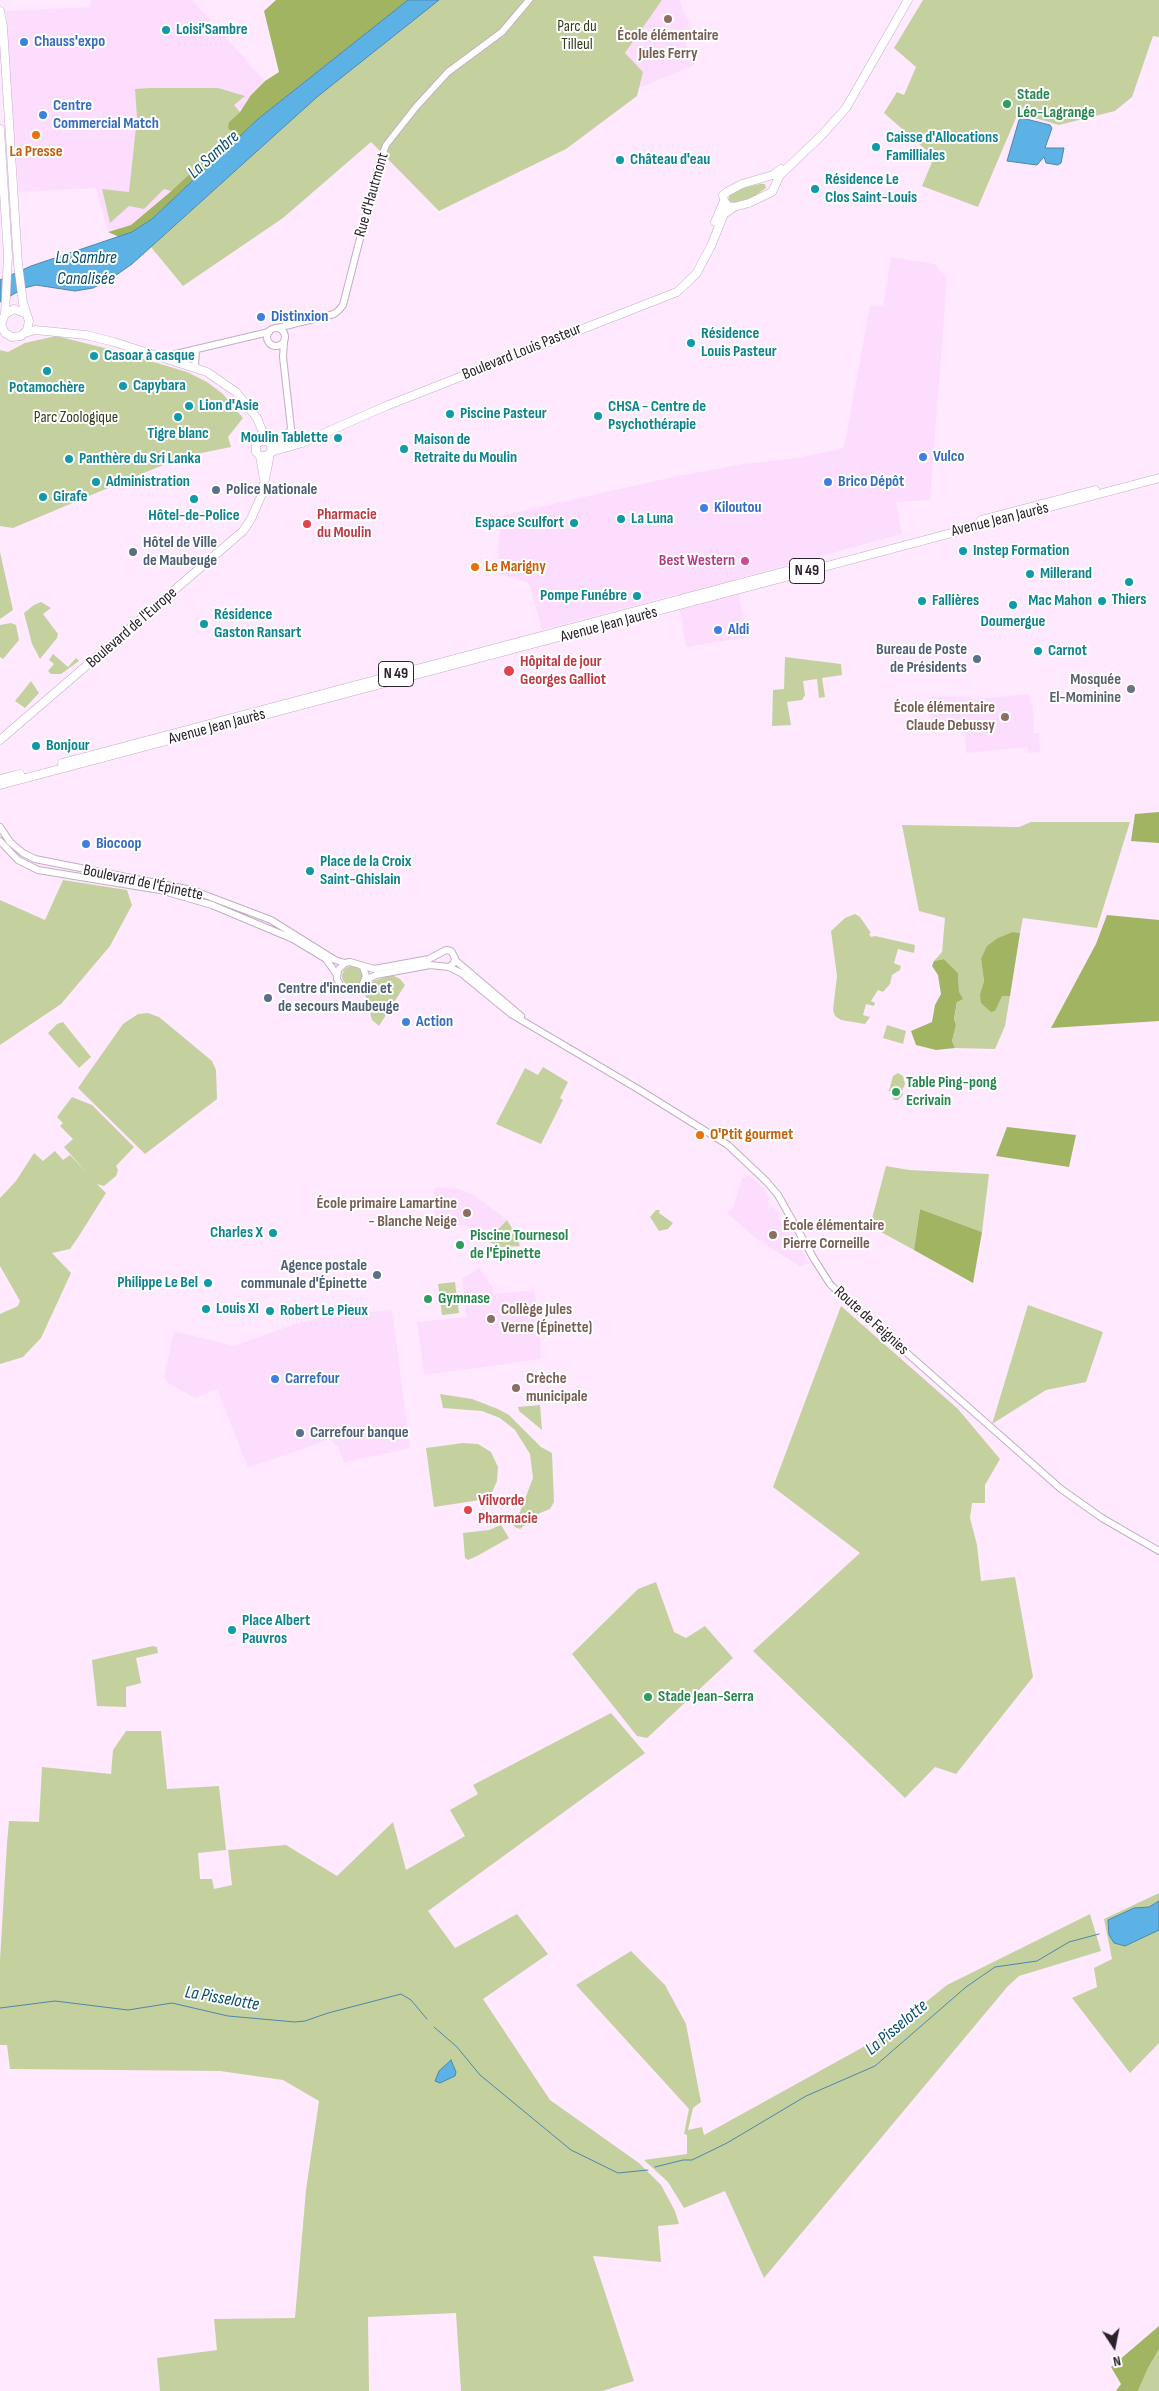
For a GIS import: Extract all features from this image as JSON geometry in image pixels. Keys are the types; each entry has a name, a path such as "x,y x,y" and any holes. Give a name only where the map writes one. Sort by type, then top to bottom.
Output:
{"main road":[{"path":"724,201 728,206 734,207 768,195 777,179 822,135 846,108 908,0"},
{"path":"0,11 3,27 18,264 23,304 29,321 61,332"},
{"path":"0,129 7,270 6,310 1,325 5,333 16,337 35,330 61,332 114,342 194,367 220,378 236,392 257,418 265,442 285,444 317,435"},
{"path":"706,255 716,218 724,201 724,195 729,190 766,178 794,161"},
{"path":"766,178 772,181 774,186"},
{"name":"Boulevard Louis Pasteur","path":"260,456 265,457 270,453 298,445 317,435 597,322 677,292 692,279 706,255 724,214 734,207"},
{"path":"6,310 25,313"},
{"path":"25,333 29,321"},
{"name":"Boulevard de l'Europe","path":"1,740 243,531 258,505 264,480 270,453 265,442 255,450 260,456 264,480"},
{"name":"Avenue Jean Jaurès","path":"4,784 1100,491 1159,473"},
{"name":"Avenue Jean Jaurès","path":"0,779 1100,491 1159,478"}],"street":[{"name":"Rue d'Hautmont","path":"277,328 334,314 343,305 363,222 386,145 416,106 448,72 502,32 528,0"},
{"path":"273,346 279,346 295,323"},
{"path":"163,357 269,332 277,328 284,339 283,356 291,428 285,444"},
{"path":"267,340 269,332"},
{"path":"251,335 267,340 283,356"},
{"path":"194,367 196,349"},
{"path":"0,792 4,784"},
{"name":"Boulevard de l'Épinette","path":"0,827 10,842 34,859 192,890 271,920 335,960 345,963"},
{"name":"Boulevard de l'Épinette","path":"0,841 18,860 38,870 164,891 212,905 256,926 293,939 326,959 337,975"},
{"path":"444,950 449,950 453,953 455,960 449,967 440,964 398,970 366,980 358,989 348,991 341,987 337,975 345,963 355,962 363,967 374,969 429,959 444,950"},
{"path":"439,954 440,964"},
{"name":"Route de Feignies","path":"455,960 531,1025"},
{"path":"363,967 366,980"},
{"name":"Route de Feignies","path":"449,967 460,973 506,1011 728,1145 778,1195 814,1259 830,1284 840,1294 1055,1484 1102,1518 1159,1551"}],"shaded area":[{"path":"91,0 192,0 265,81 229,122 233,133 131,225 108,231 96,188 19,192 5,28 16,27 7,27 6,11 90,7"},
{"path":"679,0 696,37 685,42 694,65 639,88 625,53 661,1"},
{"path":"891,257 935,264 947,279 930,500 896,502 902,534 736,579 747,637 686,647 677,594 542,630 529,583 497,573 500,516 673,477 743,464 797,458 844,448 870,305 883,307"},
{"name":"École élémentaire Claude Debussy","path":"1029,694 1030,704 1033,704 1034,733 1039,733 1040,752 1028,753 1027,747 966,753 965,731 978,730 978,726 929,731 928,722 931,721 929,698 954,696 976,699"},
{"path":"749,1175 764,1189 769,1199 769,1209 772,1206 780,1214 777,1218 792,1232 809,1263 801,1267 757,1239 727,1213 733,1207 742,1178"},
{"name":"École primaire Lamartine - Blanche Neige","path":"438,1187 459,1189 474,1195 507,1220 487,1241 465,1225 441,1226 435,1216 434,1189"},
{"name":"Collège Jules Verne (Épinette)","path":"479,1268 492,1286 494,1294 534,1290 539,1314 541,1359 424,1375 417,1322 467,1317 462,1279"},
{"path":"392,1310 410,1448 344,1462 338,1447 330,1439 248,1468 217,1389 195,1398 168,1383 164,1377 174,1331 234,1346 292,1325 334,1315"}],"green space":[{"path":"276,0 408,0 258,119 152,219 132,232 119,237 108,232 131,225 169,193 233,133 228,128 229,122 240,112 251,95 265,81 279,72 264,11"},
{"name":"Parc du Tilleul","path":"439,0 662,0 625,53 643,72 637,96 566,149 439,211 371,142 283,218 183,286 151,247 317,97"},
{"name":"Stade Léo-Lagrange","path":"923,0 1159,0 1159,37 1153,36 1132,97 1115,111 1059,125 1018,113 978,207 922,186 934,157 884,113 897,92 904,95 916,67 894,48"},
{"path":"218,88 245,96 234,105 240,112 229,122 233,133 171,191 164,189 144,209 129,206 110,223 102,189 129,192 137,118 135,89"},
{"path":"765,184 766,188 752,198 733,203 728,202 729,195 742,188"},
{"name":"Parc Zoologique","path":"56,336 117,351 187,372 207,382 223,394 243,418 228,437 231,447 182,457 13,528 0,526 0,350 8,352 25,343"},
{"path":"0,552 13,610 0,619"},
{"path":"41,602 51,608 43,614 58,634 57,638 40,659 32,644 24,613"},
{"path":"11,623 16,625 19,640 3,659 0,657 0,625"},
{"path":"53,654 68,667 76,658 79,661 61,674 51,674 48,671 54,664 49,660"},
{"path":"785,657 841,664 842,675 822,678 825,697 819,698 817,679 803,681 805,695 802,700 787,702 791,725 772,726 773,690 784,689"},
{"path":"31,681 39,693 25,708 15,701"},
{"path":"1159,812 1159,843 1131,841 1135,814"},
{"path":"1031,822 1130,822 1097,928 1023,918 1020,933 1013,932 981,959 984,981 980,994 1010,996 1005,1026 995,1049 955,1048 952,1041 956,1025 954,1020 959,992 958,973 944,959 934,961 942,952 945,918 919,911 902,825 1019,827"},
{"path":"63,880 127,890 132,905 110,946 61,1004 0,1045 0,900 45,920"},
{"path":"855,914 860,917 871,933 869,934 871,937 875,936 915,945 914,953 898,949 894,963 901,966 900,970 892,975 890,984 883,992 878,990 871,1001 875,1003 874,1006 866,1004 863,1015 870,1017 865,1024 841,1020 835,1016 833,1010 837,976 831,931 845,918"},
{"path":"1107,915 1159,920 1159,1021 1051,1028 1096,944"},
{"path":"1013,932 1020,933 1010,996 1002,996 995,1011 991,1012 981,1003 980,994 984,981 981,959 987,946 998,938"},
{"path":"944,959 958,973 959,992 963,999 957,1002 954,1019 956,1025 952,1041 955,1048 936,1050 916,1045 911,1031 932,1022 935,1005 941,994 938,975 932,966 934,961"},
{"path":"352,966 359,969 362,976 359,983 352,986 345,983 342,976 345,969"},
{"path":"392,975 400,979 405,985 379,1026 372,1020 365,994 373,981"},
{"path":"148,1013 159,1017 212,1061 216,1070 217,1099 145,1154 78,1088 123,1024 138,1014"},
{"path":"63,1022 91,1057 79,1068 48,1033 57,1024"},
{"path":"887,1025 906,1031 903,1044 883,1038"},
{"path":"543,1067 568,1082 560,1098 563,1100 541,1144 496,1124 525,1068 538,1075"},
{"path":"898,1073 903,1076 905,1084 902,1091 903,1095 898,1100 894,1100 889,1091 893,1076"},
{"path":"72,1097 92,1105 134,1147 116,1166 118,1170 116,1176 104,1186 97,1184 106,1193 70,1249 52,1253 71,1273 41,1338 23,1357 0,1364 0,1314 18,1306 20,1301 0,1266 0,1198 16,1181 34,1153 43,1161 55,1151 63,1160 70,1155 88,1174 64,1147 73,1139 60,1126 63,1123 57,1117"},
{"path":"1007,1127 1076,1135 1069,1167 996,1156"},
{"path":"886,1166 909,1170 989,1174 982,1232 920,1209 914,1250 870,1226"},
{"path":"920,1209 982,1232 973,1283 914,1250"},
{"path":"656,1210 660,1210 659,1213 673,1223 668,1229 659,1231 650,1217"},
{"path":"507,1220 520,1246 501,1247 487,1241"},
{"path":"455,1282 459,1313 442,1315 438,1284"},
{"path":"1028,1305 1103,1332 1086,1382 1046,1390 992,1424"},
{"path":"841,1306 958,1409 1000,1459 985,1485 985,1503 972,1503 970,1518 977,1545 981,1581 1015,1577 1033,1677 956,1774 935,1767 905,1798 753,1651 860,1553 773,1487"},
{"path":"440,1394 472,1399 498,1409 509,1415 541,1447 552,1453 554,1502 550,1509 540,1513 520,1529 515,1527 509,1520 520,1512 533,1478 530,1454 515,1430 500,1418 482,1411 443,1408"},
{"path":"540,1405 542,1430 519,1411 518,1407"},
{"path":"463,1443 478,1444 491,1452 498,1467 497,1481 492,1492 480,1500 434,1507 426,1448"},
{"path":"501,1525 509,1538 477,1556 468,1560 465,1558 463,1533 489,1530"},
{"name":"Stade Jean-Serra","path":"656,1582 674,1632 686,1638 705,1626 733,1658 647,1738 637,1736 572,1654 638,1589"},
{"path":"153,1646 157,1647 158,1653 136,1658 141,1683 126,1687 126,1707 97,1706 92,1660"},
{"path":"611,1713 645,1753 428,1911 455,1948 517,1914 548,1954 483,1999 550,2100 639,2163 661,2185 675,2211 679,2224 658,2226 661,2262 593,2256 634,2381 602,2391 461,2391 456,2313 368,2317 369,2391 160,2391 157,2358 217,2350 214,2319 295,2318 306,2190 319,2101 283,2080 220,2071 10,2069 7,2045 0,2045 0,1960 9,1821 39,1822 42,1767 111,1774 113,1750 126,1731 161,1731 167,1789 219,1786 226,1850 198,1853 200,1879 212,1879 214,1889 232,1885 228,1850 286,1845 337,1876 393,1822 406,1870 465,1836 450,1810 478,1794 473,1785"},
{"path":"1159,1893 1159,2043 1130,2073 1072,1998 1097,1987 1094,1968 1112,1959 1104,1919"},
{"path":"1090,1914 1101,1951 1019,1976 1008,1986 764,2278 725,2191 684,2208 668,2182 644,2160 687,2154 687,2135 684,2134 689,2109 576,1985 631,1951 665,1985 686,2024 701,2102 693,2108 688,2130 702,2127 704,2135 885,2035 947,1985"},
{"path":"1159,2326 1159,2349 1138,2391 1116,2391 1121,2384 1111,2367"},
{"path":"1159,2349 1159,2391 1138,2391 1148,2368"}],"water":[{"name":"La Sambre Canalisée","path":"408,0 439,0 317,97 132,264 93,288 75,291 36,285 24,288 0,302 0,280 31,266 132,232 152,219 258,119"},
{"path":"1022,118 1050,125 1052,128 1045,148 1064,148 1061,163 1058,165 1046,163 1044,157 1037,165 1007,161 1019,120"},
{"path":"1159,1901 1159,1930 1125,1946 1114,1943 1109,1935 1108,1920 1134,1908 1149,1907"},
{"path":"451,2060 456,2072 455,2076 440,2083 435,2081 439,2071"}],"waterway":[{"name":"La Pisselotte","path":"655,2167 683,2160 692,2160 727,2143 806,2096 875,2066 966,1987 995,1967 1037,1961 1069,1942 1099,1934"},
{"name":"La Pisselotte","path":"0,2008 55,2001 128,2010 172,2003 228,2016 295,2022 305,2021 401,1994 411,2000 427,2019"},
{"name":"La Pisselotte","path":"434,2027 457,2047 480,2075 571,2150 618,2173 648,2170"}],"place":[{"name":"École élémentaire Jules Ferry","path":"668,19"},
{"name":"Loisi'Sambre","path":"166,30"},
{"name":"Chauss'expo","path":"24,42"},
{"name":"Stade Léo-Lagrange","path":"1007,104"},
{"name":"Centre Commercial Match","path":"43,115"},
{"name":"La Presse","path":"36,135"},
{"name":"Caisse d'Allocations Familliales","path":"876,147"},
{"name":"Château d'eau","path":"620,160"},
{"name":"Résidence Le Clos Saint-Louis","path":"815,189"},
{"name":"Distinxion","path":"261,317"},
{"name":"Résidence Louis Pasteur","path":"691,343"},
{"name":"Casoar à casque","path":"94,356"},
{"name":"Potamochère","path":"47,371"},
{"name":"Capybara","path":"123,386"},
{"name":"Lion d'Asie","path":"189,406"},
{"name":"Piscine Pasteur","path":"450,414"},
{"name":"CHSA - Centre de Psychothérapie","path":"598,416"},
{"name":"Tigre blanc","path":"178,417"},
{"name":"Moulin Tablette","path":"338,438"},
{"name":"Maison de Retraite du Moulin","path":"404,449"},
{"name":"Vulco","path":"923,457"},
{"name":"Panthère du Sri Lanka","path":"69,459"},
{"name":"Administration","path":"96,482"},
{"name":"Brico Dépôt","path":"828,482"},
{"name":"Police Nationale","path":"216,490"},
{"name":"Girafe","path":"43,497"},
{"name":"Hôtel-de-Police","path":"194,499"},
{"name":"Kiloutou","path":"704,508"},
{"name":"La Luna","path":"621,519"},
{"name":"Espace Sculfort","path":"574,523"},
{"name":"Pharmacie du Moulin","path":"307,524"},
{"name":"Instep Formation","path":"963,551"},
{"name":"Hôtel de Ville de Maubeuge","path":"133,552"},
{"name":"Best Western","path":"745,561"},
{"name":"Le Marigny","path":"475,567"},
{"name":"Millerand","path":"1030,574"},
{"name":"Thiers","path":"1129,582"},
{"name":"Pompe Funébre","path":"637,596"},
{"name":"Fallières","path":"922,601"},
{"name":"Mac Mahon","path":"1102,601"},
{"name":"Doumergue","path":"1013,605"},
{"name":"Résidence Gaston Ransart","path":"204,624"},
{"name":"Aldi","path":"718,630"},
{"name":"Carnot","path":"1038,651"},
{"name":"Bureau de Poste de Présidents","path":"977,659"},
{"name":"Hôpital de jour Georges Galliot","path":"509,671"},
{"name":"Mosquée El-Mominine","path":"1131,689"},
{"name":"École élémentaire Claude Debussy","path":"1005,717"},
{"name":"Bonjour","path":"36,746"},
{"name":"Biocoop","path":"86,844"},
{"name":"Place de la Croix Saint-Ghislain","path":"310,871"},
{"name":"Centre d'incendie et de secours Maubeuge","path":"268,998"},
{"name":"Action","path":"406,1022"},
{"name":"Table Ping-pong Ecrivain","path":"896,1092"},
{"name":"O'Ptit gourmet","path":"700,1135"},
{"name":"École primaire Lamartine - Blanche Neige","path":"467,1213"},
{"name":"Charles X","path":"273,1233"},
{"name":"École élémentaire Pierre Corneille","path":"773,1235"},
{"name":"Piscine Tournesol de l'Épinette","path":"460,1245"},
{"name":"Agence postale communale d'Épinette","path":"377,1275"},
{"name":"Philippe Le Bel","path":"208,1283"},
{"name":"Gymnase","path":"428,1299"},
{"name":"Louis XI","path":"206,1309"},
{"name":"Robert Le Pieux","path":"270,1311"},
{"name":"Collège Jules Verne (Épinette)","path":"491,1319"},
{"name":"Carrefour","path":"275,1379"},
{"name":"Crèche municipale","path":"516,1388"},
{"name":"Carrefour banque","path":"300,1433"},
{"name":"Vilvorde Pharmacie","path":"468,1510"},
{"name":"Place Albert Pauvros","path":"232,1630"},
{"name":"Stade Jean-Serra","path":"648,1697"}],"water label":[{"name":"La Sambre","path":"214,155"}]}
